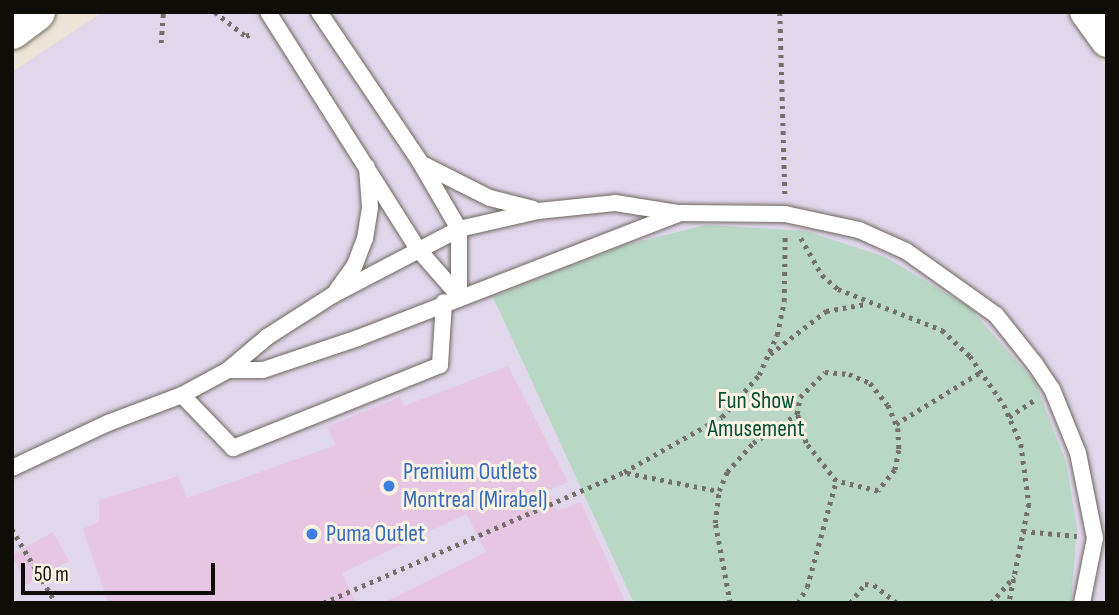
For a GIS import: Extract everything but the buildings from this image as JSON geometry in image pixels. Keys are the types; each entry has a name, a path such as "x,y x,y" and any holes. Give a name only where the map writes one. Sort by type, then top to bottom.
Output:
{"street":[{"path":"1084,12 1107,42"}],"lane":[{"path":"268,12 452,299"},
{"path":"182,396 233,448 440,365 452,299 459,229 420,162 319,12"},
{"path":"333,295 354,267 365,239 370,206 366,161"},
{"path":"420,162 490,198 538,211"},
{"path":"12,468 108,423 182,396 228,370 267,337 333,295 418,248 459,229 538,211 615,203 679,213 785,214 859,230 906,251 996,315 1052,389 1079,453 1095,538 1082,603"},
{"path":"228,370 263,370 679,213"}],"path":[{"path":"161,43 163,12"},
{"path":"215,12 246,36 253,33"},
{"path":"323,603 624,472 722,417 759,375 768,355 784,301 785,214 780,12"},
{"path":"785,214 822,275 866,304"},
{"path":"768,355 826,312 866,304 894,308 942,330 981,372 1009,417 1027,474 1029,504 1009,603"},
{"path":"825,372 849,374 870,383 896,424 899,450 887,484 878,491 836,481 806,443 797,414 800,397 811,381 825,372"},
{"path":"896,424 981,372"},
{"path":"1009,417 1052,389"},
{"path":"730,603 715,523 719,491 727,472 753,443 797,414"},
{"path":"624,472 719,491"},
{"path":"797,603 807,587 836,481"},
{"path":"12,529 56,603"},
{"path":"1023,531 1095,538"},
{"path":"991,603 1014,576"},
{"path":"850,603 865,584 874,585 897,603"}],"shaded area":[{"path":"103,12 1066,12 1107,69 1107,603 12,603 12,72"}],"green space":[{"name":"Fun Show Amusement","path":"706,225 806,231 885,257 969,307 1035,382 1066,462 1077,528 1071,603 634,603 493,297 625,245"}],"place":[{"name":"Premium Outlets Montreal (Mirabel)","path":"389,486"},
{"name":"Puma Outlet","path":"312,534"}]}
